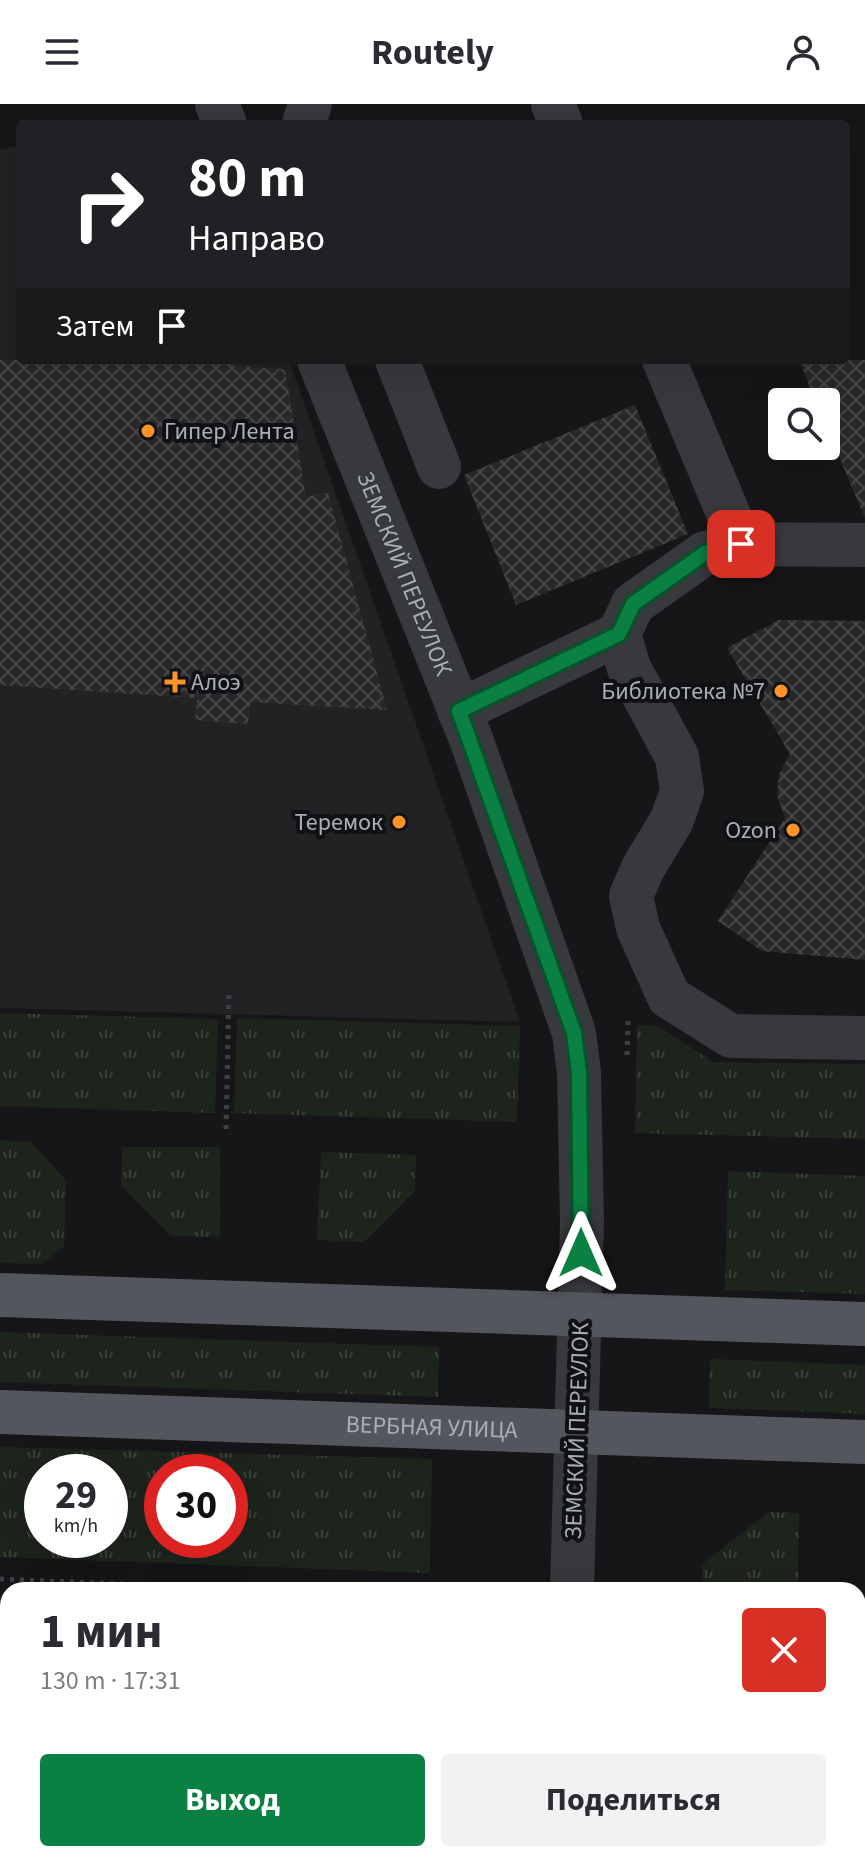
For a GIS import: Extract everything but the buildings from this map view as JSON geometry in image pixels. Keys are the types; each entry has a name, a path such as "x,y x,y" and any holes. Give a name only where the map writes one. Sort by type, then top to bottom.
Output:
{"main road":[{"path":"0,1295 580,1312 865,1324"},
{"name":"ВЕРБНАЯ УЛИЦА","path":"0,1412 865,1442"}],"street":[{"name":"ЗЕМСКИЙ ПЕРЕУЛОК","path":"321,364 459,711 574,1033 579,1072 580,1312 572,1582"},
{"path":"399,364 439,467"},
{"path":"666,364 741,544"},
{"path":"459,711 619,634 633,604 705,553 741,544 865,545"},
{"path":"619,634 629,668 677,757 682,791 672,820 643,868 631,896 638,928 669,997 731,1036 865,1038"}],"path":[{"path":"627,1062 628,1003 655,969"},
{"path":"226,1129 229,991"},
{"path":"0,1579 73,1582"}],"shaded area":[{"path":"16,146 16,364 290,364 520,1022 0,1008 0,150"}],"green space":[{"path":"0,1013 218,1019 215,1113 0,1106"},
{"path":"237,1018 520,1026 517,1122 234,1113"},
{"path":"637,1025 658,1026 713,1062 865,1064 865,1139 635,1133"},
{"path":"0,1140 31,1142 66,1180 64,1246 41,1264 0,1263"},
{"path":"122,1147 220,1147 220,1237 171,1236 121,1186"},
{"path":"321,1152 416,1155 415,1191 364,1242 317,1240"},
{"path":"728,1171 865,1176 865,1294 725,1290"},
{"path":"0,1332 439,1347 438,1397 0,1382"},
{"path":"710,1359 865,1365 865,1414 709,1408"},
{"path":"0,1447 432,1459 430,1573 27,1558 128,1558 128,1454 24,1454 24,1558 0,1557"},
{"path":"769,1512 799,1513 798,1582 703,1582 702,1564"}],"place":[{"name":"Гипер Лента","path":"148,431"},
{"name":"Алоэ","path":"175,682"},
{"name":"Библиотека №7","path":"781,691"},
{"name":"Теремок","path":"399,822"},
{"name":"Ozon","path":"793,830"}],"route":[{"path":"581,1253 579,1072 574,1033 459,711 619,634 633,604 705,553 741,544"}]}
